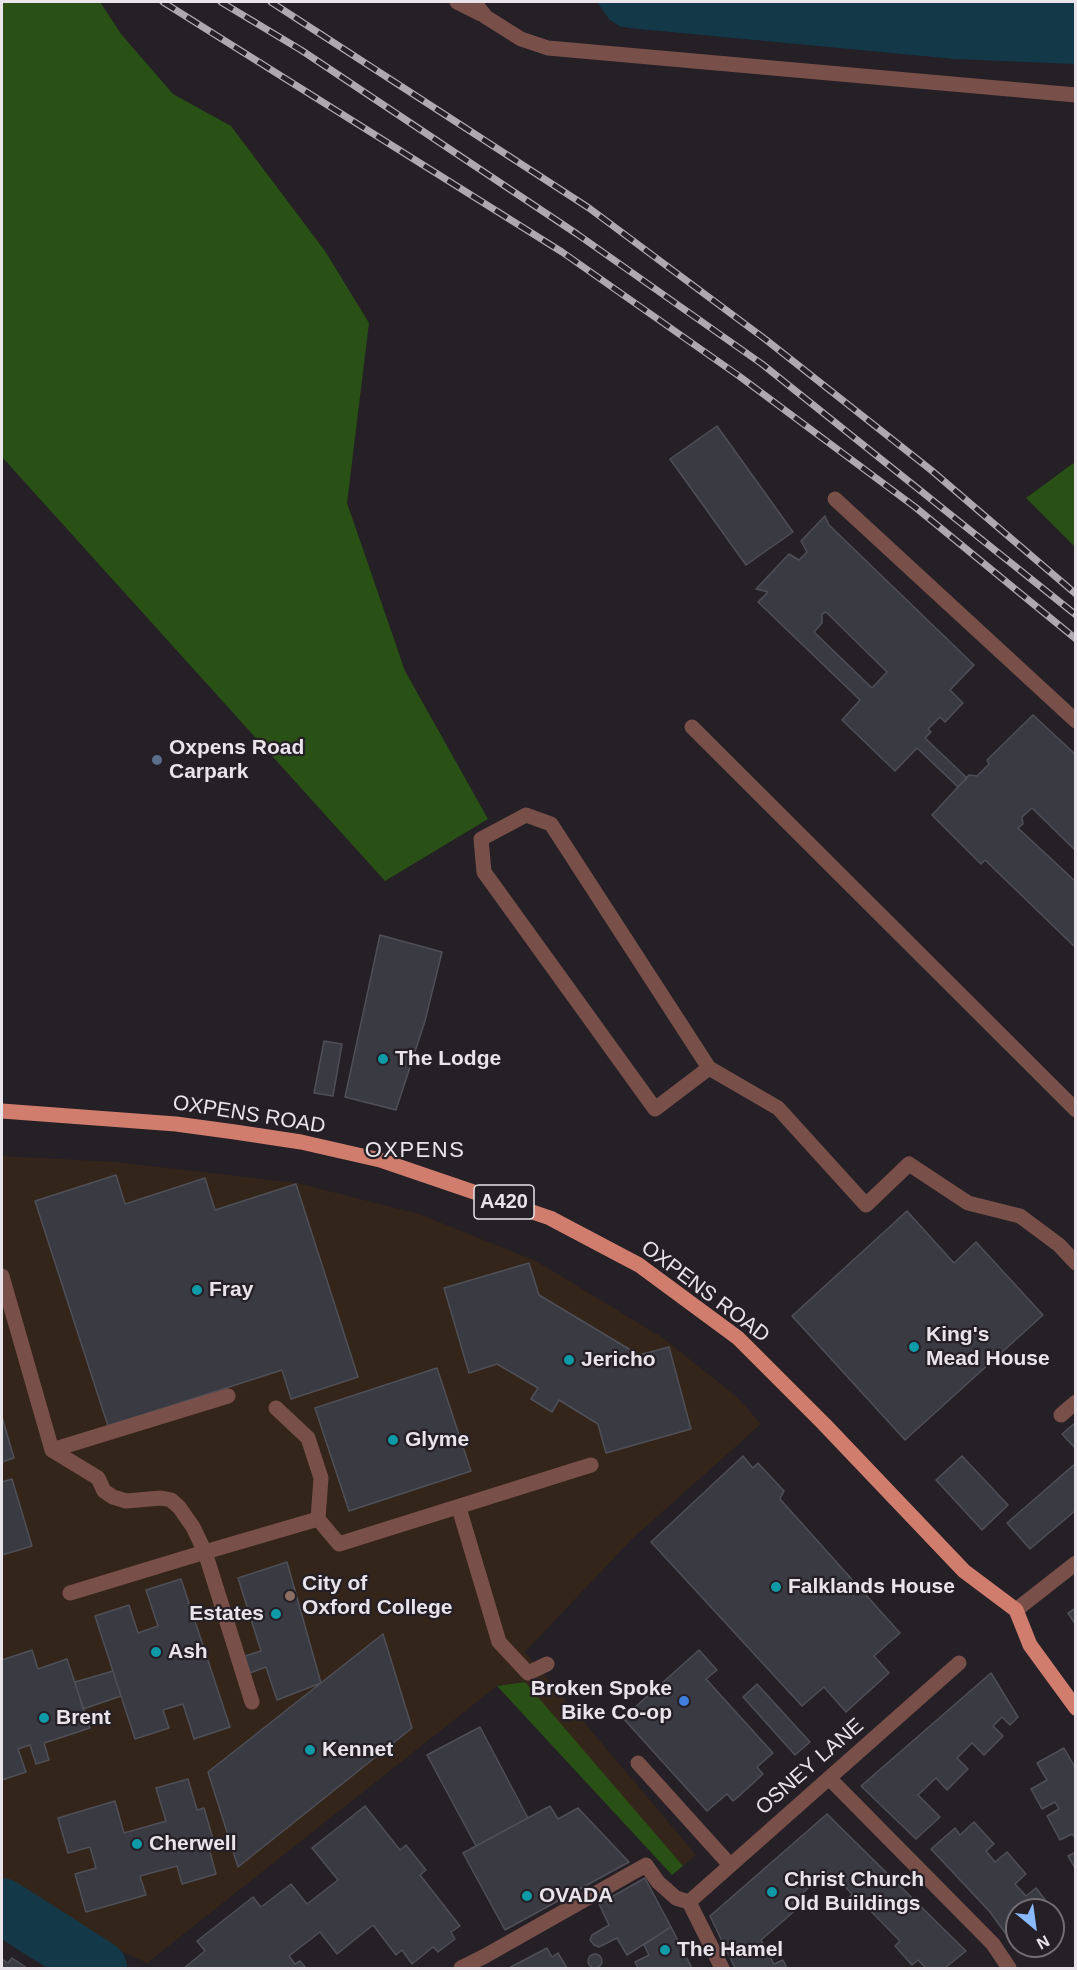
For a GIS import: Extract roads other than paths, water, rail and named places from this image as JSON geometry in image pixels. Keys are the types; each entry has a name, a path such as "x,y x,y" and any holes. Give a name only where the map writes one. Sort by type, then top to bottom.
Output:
{"main road":[{"name":"OXPENS ROAD","path":"2,1111 176,1124 301,1142 380,1160 550,1218 639,1265 738,1338 824,1424 964,1571 1016,1610"},
{"path":"1016,1610 1030,1645 1076,1708"}],"street":[{"path":"457,2 522,39 548,48 1076,95"},
{"path":"474,2 486,17"},
{"path":"835,499 1076,721"},
{"path":"692,727 1076,1110"},
{"path":"709,1068 655,1109 484,872 481,838 526,815 551,824 709,1068 778,1108 866,1205 909,1164 968,1203 1020,1216 1059,1245 1076,1263"},
{"path":"2,1276 52,1450 98,1478 104,1491 113,1497 126,1501 161,1498 171,1500 179,1506 193,1527 205,1552 252,1702"},
{"path":"52,1450 228,1396"},
{"path":"1061,1415 1076,1402"},
{"path":"276,1408 308,1438 321,1478 318,1519 339,1544 591,1465"},
{"path":"459,1508 499,1642 528,1673 547,1664"},
{"path":"70,1593 318,1519"},
{"path":"1016,1610 1076,1563"},
{"name":"OSNEY LANE","path":"688,1902 959,1663"},
{"path":"638,1763 730,1865"},
{"path":"829,1778 993,1944 1009,1968"},
{"path":"461,1968 646,1864 658,1882 676,1898 688,1902 722,1968"}],"water":[{"path":"597,2 1075,2 1075,64 955,59 629,28 619,26 609,19"}],"waterway":[{"path":"2,1906 99,1968"}],"railway":[{"path":"163,2 562,252 739,376 915,507 1076,639"},
{"path":"221,2 301,50 577,234 762,364 1076,615"},
{"path":"271,2 589,208 765,339 931,470 1076,594"}],"place":[{"name":"Oxpens Road Carpark","path":"157,760"},
{"name":"The Lodge","path":"383,1059"},
{"name":"Fray","path":"197,1290"},
{"name":"King's Mead House","path":"914,1347"},
{"name":"Jericho","path":"569,1360"},
{"name":"Glyme","path":"393,1440"},
{"name":"Falklands House","path":"776,1587"},
{"name":"City of Oxford College","path":"290,1596"},
{"name":"Estates","path":"276,1614"},
{"name":"Ash","path":"156,1652"},
{"name":"Broken Spoke Bike Co-op","path":"684,1701"},
{"name":"Brent","path":"44,1718"},
{"name":"Kennet","path":"310,1750"},
{"name":"Cherwell","path":"137,1844"},
{"name":"Christ Church Old Buildings","path":"772,1892"},
{"name":"OVADA","path":"527,1896"},
{"name":"The Hamel","path":"665,1950"}],"district":[{"name":"OXPENS","path":"415,1151"}]}
